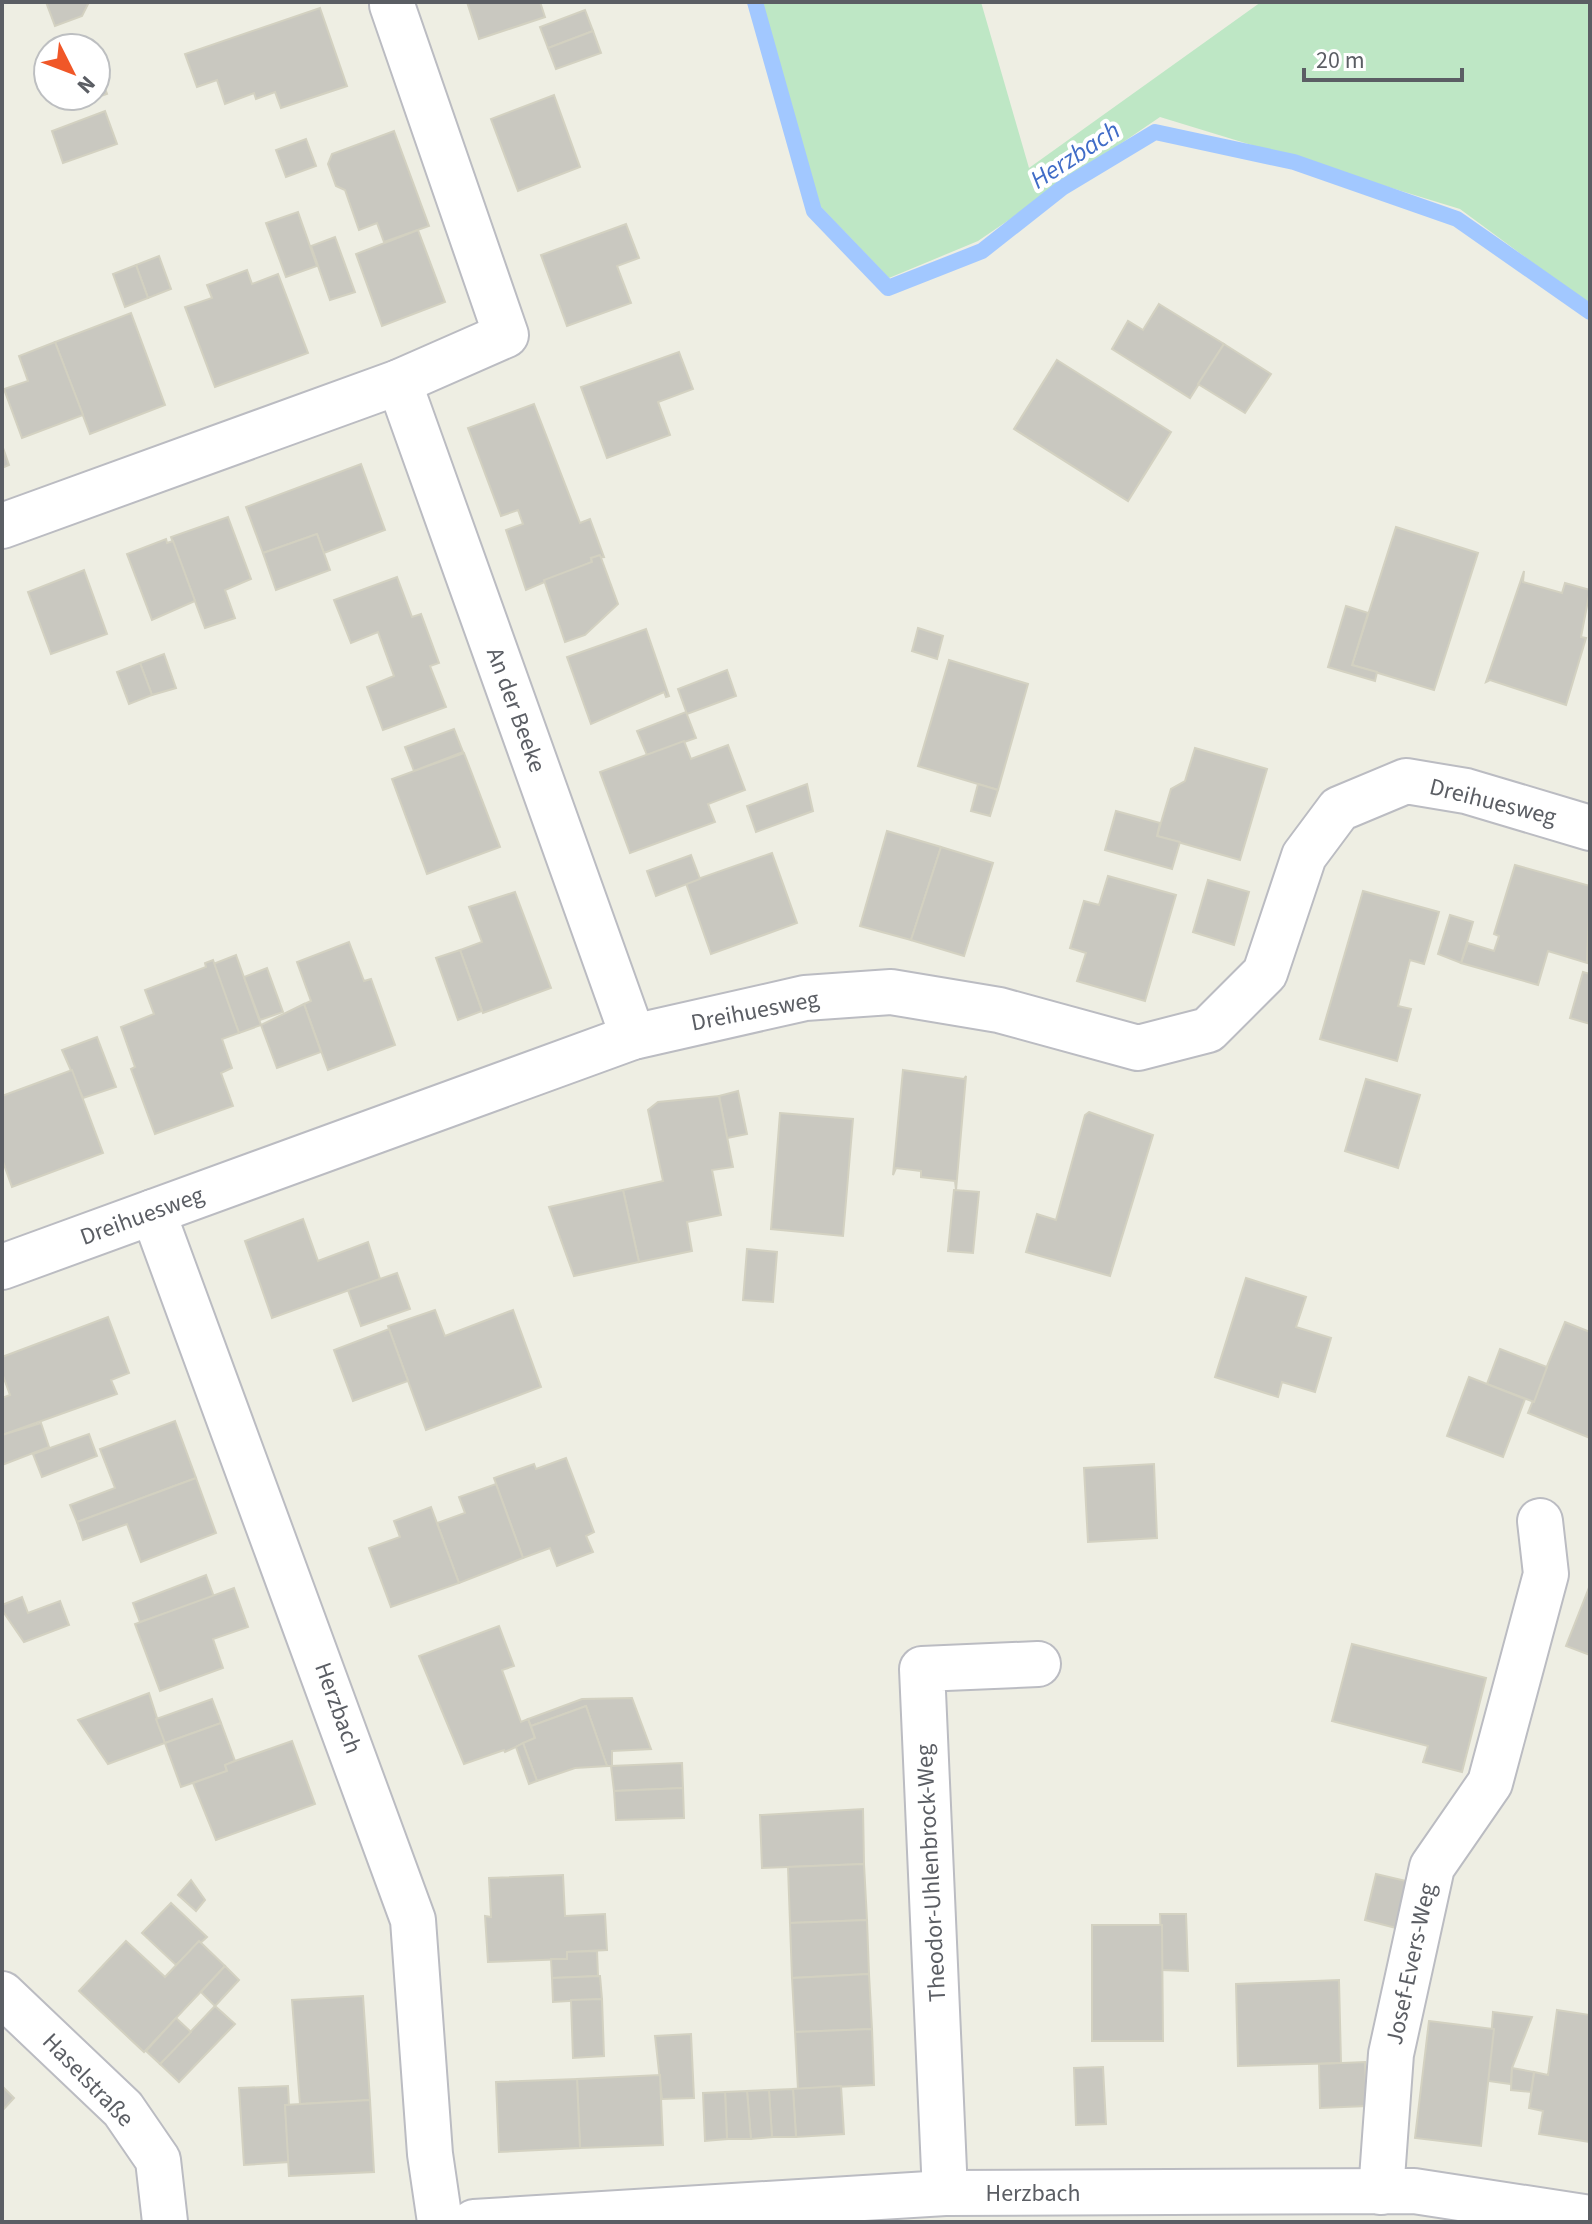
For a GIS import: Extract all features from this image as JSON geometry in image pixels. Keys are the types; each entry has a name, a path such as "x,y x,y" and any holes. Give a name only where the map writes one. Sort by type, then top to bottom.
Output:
{"street":[{"path":"2,526 399,382 506,335 392,5"},
{"name":"An der Beeke","path":"399,382 633,1037"},
{"name":"Dreihuesweg","path":"2,1267 633,1037 805,998 891,992 999,1010 1138,1048 1208,1030 1265,973 1304,856 1339,809 1406,781 1466,791 1590,828"},
{"name":"Herzbach","path":"153,1212 413,1920 430,2154 440,2222"},
{"name":"Josef-Evers-Weg","path":"1381,2192 1391,2054 1432,1867 1490,1783 1546,1574 1540,1521"},
{"name":"Theodor-Uhlenbrock-Weg","path":"945,2193 922,1669 1038,1664"},
{"name":"Haselstraße","path":"2,1994 123,2109 158,2160 165,2222"},
{"name":"Herzbach","path":"474,2222 945,2193 1414,2191 1590,2218"}],"green space":[{"path":"760,2 981,2 1029,168 1261,2 1590,2 1590,305 1460,209 1160,117 978,241 889,278 818,204"}],"building":[{"path":"46,2 89,2 82,16 55,26"},
{"path":"467,2 540,2 545,17 479,39"},
{"path":"320,8 347,86 281,108 275,92 256,99 254,93 225,104 217,80 197,87 185,54"},
{"path":"585,10 593,31 548,48 540,27"},
{"path":"593,31 601,53 556,69 548,48"},
{"path":"554,95 580,167 518,191 491,119"},
{"path":"105,112 117,144 63,163 52,131"},
{"path":"394,131 429,226 384,242 377,223 359,230 345,190 336,186 328,164 332,154"},
{"path":"306,139 316,166 286,177 276,150"},
{"path":"298,212 317,266 286,277 266,223"},
{"path":"626,224 639,258 617,266 631,303 567,326 541,255"},
{"path":"418,230 445,302 382,326 356,254"},
{"path":"335,237 355,292 330,300 311,246"},
{"path":"159,256 171,289 148,298 136,265"},
{"path":"136,265 148,298 125,307 113,274"},
{"path":"247,270 252,284 278,274 308,353 215,387 185,307 212,298 207,285"},
{"path":"1159,304 1224,344 1190,398 1112,349 1128,321 1143,330"},
{"path":"131,313 165,405 90,434 55,342"},
{"path":"55,342 83,415 22,438 4,389 28,381 19,356"},
{"path":"1224,344 1271,374 1245,413 1198,384"},
{"path":"679,352 693,389 658,402 670,435 607,458 581,387"},
{"path":"1057,360 1171,432 1128,501 1014,429"},
{"path":"534,404 580,523 590,519 604,557 591,558 592,562 526,590 506,530 523,524 518,510 501,516 468,428"},
{"path":"2,445 9,465 2,468"},
{"path":"361,464 385,530 324,553 317,534 263,553 246,507"},
{"path":"228,517 251,579 225,590 235,618 205,628 171,537"},
{"path":"1396,527 1478,553 1434,690 1352,665"},
{"path":"317,534 330,570 276,590 263,553"},
{"path":"166,539 167,543 173,541 195,601 152,620 127,554"},
{"path":"600,555 618,604 585,635 565,642 544,580 592,562 591,558"},
{"path":"84,570 107,634 51,654 28,592"},
{"path":"1524,571 1523,582 1562,593 1565,583 1590,590 1581,637 1586,638 1566,705 1490,680 1486,682"},
{"path":"397,577 412,617 421,614 439,663 430,666 446,707 383,730 367,687 394,676 378,632 351,643 334,600"},
{"path":"1346,606 1368,613 1352,665 1377,672 1375,681 1328,667"},
{"path":"918,628 943,636 937,659 912,651"},
{"path":"646,629 669,696 666,697 664,692 591,724 567,657"},
{"path":"164,654 176,688 152,695 140,663"},
{"path":"949,660 1028,684 998,790 918,766"},
{"path":"140,663 152,695 129,704 117,672"},
{"path":"727,670 736,696 687,714 678,689"},
{"path":"686,712 696,738 647,755 637,731"},
{"path":"454,729 463,752 414,771 405,747"},
{"path":"684,741 691,759 728,745 745,790 708,804 715,822 630,853 600,772"},
{"path":"1195,748 1267,769 1240,860 1157,836 1171,789 1185,781"},
{"path":"464,753 500,847 427,874 392,779"},
{"path":"807,784 813,811 756,832 747,806"},
{"path":"978,784 998,790 990,816 971,811"},
{"path":"1116,811 1160,823 1157,836 1180,842 1172,869 1105,850"},
{"path":"887,831 941,847 911,940 860,926"},
{"path":"941,847 993,863 964,956 911,940"},
{"path":"772,853 797,923 711,954 686,883"},
{"path":"691,855 700,879 656,896 647,871"},
{"path":"1515,865 1590,886 1587,963 1548,951 1538,985 1461,963 1468,943 1494,951 1499,936 1494,934"},
{"path":"1108,876 1176,895 1145,1001 1077,981 1086,953 1070,948 1084,901 1099,905"},
{"path":"1208,880 1249,892 1234,945 1193,932"},
{"path":"1363,891 1439,912 1424,964 1410,960 1398,1006 1411,1009 1397,1061 1320,1039"},
{"path":"515,892 551,988 483,1013 460,950 482,942 469,907"},
{"path":"1450,915 1473,922 1461,963 1438,954"},
{"path":"349,942 364,981 371,979 395,1045 328,1070 304,1004 311,1001 297,962"},
{"path":"460,950 482,1011 458,1020 436,958"},
{"path":"236,955 261,1025 239,1033 213,964"},
{"path":"213,960 239,1033 222,1039 232,1068 221,1073 233,1106 155,1134 131,1069 135,1067 121,1027 154,1014 145,990 206,967 205,963"},
{"path":"267,968 283,1012 260,1020 244,977"},
{"path":"1583,972 1590,974 1590,1024 1570,1018"},
{"path":"304,1004 321,1052 277,1068 261,1025"},
{"path":"97,1037 116,1087 83,1098 62,1050"},
{"path":"72,1070 103,1153 12,1187 2,1159 2,1096"},
{"path":"903,1070 964,1079 966,1076 956,1190 955,1181 921,1177 921,1171 896,1168 893,1175"},
{"path":"1366,1079 1420,1095 1398,1168 1345,1151"},
{"path":"738,1091 747,1134 727,1138 719,1096"},
{"path":"719,1096 733,1167 712,1170 721,1215 687,1222 692,1251 639,1262 623,1190 663,1181 648,1110 658,1102"},
{"path":"1089,1112 1153,1135 1110,1276 1026,1252 1037,1214 1056,1220 1085,1115"},
{"path":"780,1113 853,1119 843,1236 771,1229"},
{"path":"623,1190 639,1262 574,1276 549,1207"},
{"path":"954,1190 979,1192 973,1253 948,1251"},
{"path":"303,1219 318,1261 368,1242 380,1279 272,1318 245,1241"},
{"path":"747,1249 777,1252 773,1302 743,1300"},
{"path":"397,1273 410,1309 361,1326 348,1290"},
{"path":"1246,1278 1306,1297 1296,1327 1331,1338 1315,1392 1282,1382 1278,1397 1215,1377"},
{"path":"435,1310 445,1336 513,1310 541,1387 426,1430 388,1326"},
{"path":"108,1317 129,1373 111,1380 117,1394 2,1435 2,1398 10,1395 2,1373 2,1357"},
{"path":"1565,1322 1590,1332 1590,1438 1528,1413"},
{"path":"389,1329 408,1381 353,1401 334,1350"},
{"path":"1500,1349 1547,1367 1534,1402 1487,1384"},
{"path":"1469,1377 1525,1399 1503,1457 1447,1436"},
{"path":"175,1421 196,1478 77,1522 70,1505 115,1488 100,1449"},
{"path":"41,1423 49,1447 2,1465 2,1435"},
{"path":"89,1434 97,1456 42,1477 33,1454"},
{"path":"566,1458 594,1532 586,1536 593,1552 557,1566 550,1548 523,1558 494,1478 534,1464 536,1469"},
{"path":"1154,1464 1157,1538 1088,1542 1084,1468"},
{"path":"196,1478 216,1533 141,1562 127,1524 83,1540 77,1522"},
{"path":"496,1484 523,1558 459,1583 437,1523 465,1513 459,1497"},
{"path":"431,1507 459,1583 391,1607 369,1548 400,1537 394,1521"},
{"path":"206,1575 214,1597 140,1622 133,1603"},
{"path":"1590,1585 1590,1655 1566,1646"},
{"path":"234,1588 248,1627 213,1639 223,1668 160,1691 135,1624"},
{"path":"22,1597 28,1613 60,1601 69,1625 24,1642 2,1610 2,1605"},
{"path":"499,1626 514,1666 502,1670 521,1722 528,1719 535,1738 505,1752 464,1764 419,1656"},
{"path":"1352,1644 1486,1678 1462,1772 1423,1762 1428,1746 1332,1721"},
{"path":"149,1693 165,1743 108,1764 78,1720"},
{"path":"632,1698 651,1749 612,1751 612,1766 607,1766 586,1706 531,1726 528,1719 582,1699"},
{"path":"212,1699 221,1723 165,1743 156,1719"},
{"path":"586,1706 607,1766 575,1768 537,1781 523,1743 535,1738 531,1726"},
{"path":"221,1723 235,1761 225,1765 227,1771 181,1787 165,1743"},
{"path":"292,1741 315,1804 216,1840 193,1783 227,1771 225,1765"},
{"path":"523,1743 537,1781 529,1784 516,1747"},
{"path":"682,1763 683,1788 614,1791 611,1766"},
{"path":"683,1788 684,1818 616,1820 614,1791"},
{"path":"863,1809 864,1864 762,1868 760,1815"},
{"path":"864,1864 867,1920 790,1923 788,1867"},
{"path":"1376,1874 1406,1881 1396,1928 1365,1920"},
{"path":"563,1875 565,1916 605,1914 607,1950 567,1952 567,1959 488,1962 485,1916 491,1917 489,1878"},
{"path":"191,1880 205,1900 196,1911 178,1895"},
{"path":"171,1903 207,1937 176,1965 142,1933"},
{"path":"1160,1914 1186,1914 1188,1971 1162,1970"},
{"path":"867,1920 869,1974 792,1978 790,1923"},
{"path":"1092,1925 1162,1925 1163,2041 1092,2041"},
{"path":"126,1941 165,1977 199,1941 225,1966 144,2052 79,1991"},
{"path":"597,1951 598,1976 552,1978 551,1959 567,1959 567,1952"},
{"path":"225,1966 239,1980 215,2006 201,1992"},
{"path":"869,1974 872,2029 795,2032 792,1978"},
{"path":"600,1976 602,1999 553,2002 552,1978"},
{"path":"1339,1980 1341,2063 1238,2066 1236,1984"},
{"path":"363,1996 370,2100 300,2104 292,2000"},
{"path":"602,1999 604,2056 573,2058 571,2000"},
{"path":"215,2006 235,2024 179,2082 160,2064"},
{"path":"1557,2010 1590,2015 1590,2142 1539,2134 1543,2111 1529,2108 1534,2072 1548,2075"},
{"path":"1493,2012 1532,2017 1512,2068 1511,2084 1488,2081"},
{"path":"176,2018 191,2032 160,2064 146,2051"},
{"path":"1429,2021 1494,2029 1481,2146 1415,2138"},
{"path":"872,2029 874,2085 798,2089 795,2032"},
{"path":"691,2034 694,2098 662,2099 655,2036"},
{"path":"1365,2062 1367,2106 1320,2108 1319,2064"},
{"path":"1103,2067 1106,2124 1076,2125 1074,2068"},
{"path":"1512,2068 1534,2072 1531,2092 1511,2090"},
{"path":"660,2075 663,2145 580,2148 577,2079"},
{"path":"577,2079 580,2148 499,2152 496,2082"},
{"path":"2,2086 14,2098 2,2111"},
{"path":"288,2086 289,2105 285,2105 289,2162 244,2165 239,2088"},
{"path":"841,2086 844,2134 796,2137 793,2089"},
{"path":"793,2089 796,2137 772,2137 769,2090"},
{"path":"769,2090 772,2137 751,2139 747,2091"},
{"path":"747,2091 751,2139 727,2139 725,2092"},
{"path":"725,2092 727,2139 705,2141 703,2093"},
{"path":"370,2100 374,2172 289,2176 285,2105"}],"waterway":[{"name":"Herzbach","path":"755,2 814,211 888,288 982,251 1062,188 1155,132 1294,162 1457,219 1590,312"}]}
